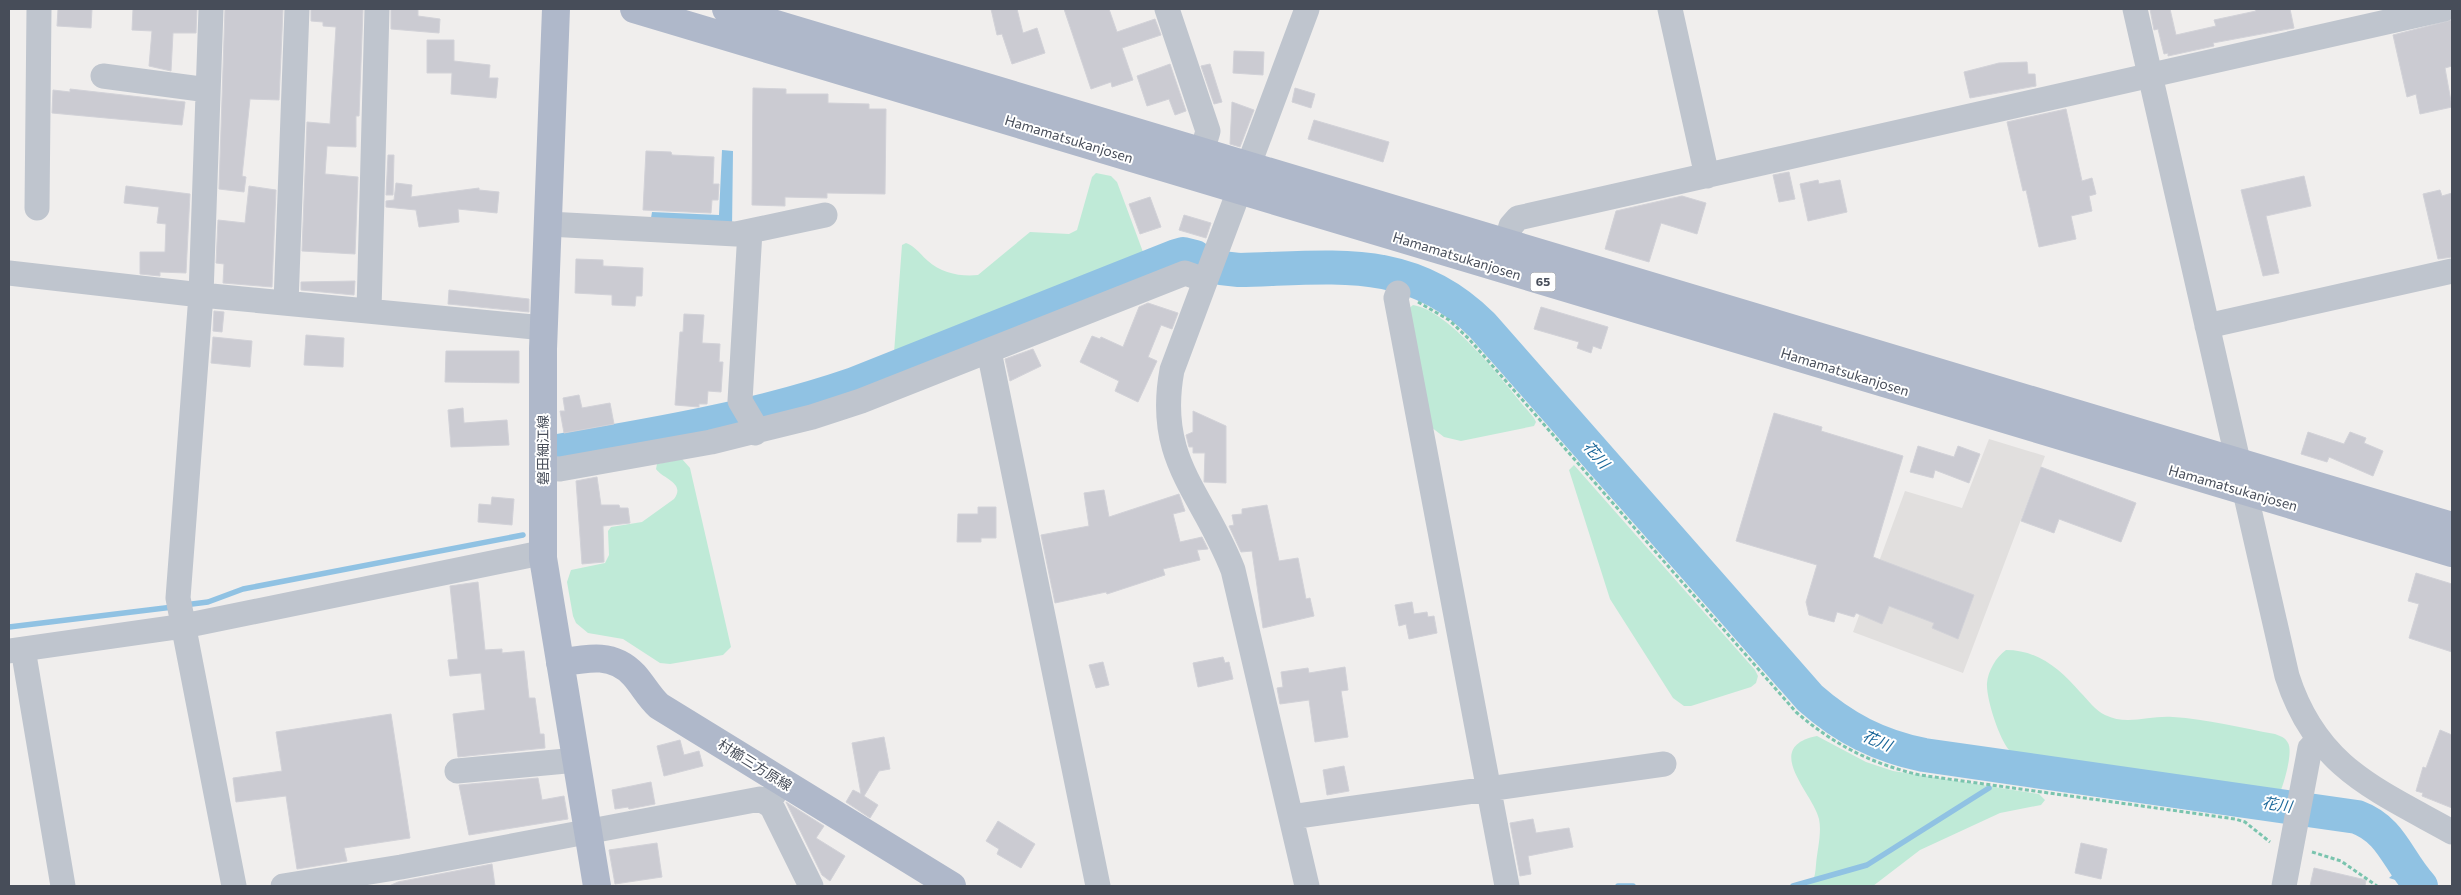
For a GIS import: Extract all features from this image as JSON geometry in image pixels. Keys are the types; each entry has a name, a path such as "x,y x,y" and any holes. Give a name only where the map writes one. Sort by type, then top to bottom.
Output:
{"main road":[{"name":"磐田細江線","path":"556,9 544,328 543,555 597,886"},
{"name":"Hamamatsukanjosen","path":"634,9 1243,178 1506,243 2452,526"},
{"name":"Hamamatsukanjosen","path":"726,9 1202,152 1243,178 2245,491 2452,553"},
{"name":"村櫛三方原線","path":"560,663 592,657 614,661 633,674 659,706 775,792 952,886"}],"street":[{"path":"37,208 39,9"},
{"path":"210,9 201,295 181,613 234,886"},
{"path":"286,303 297,9"},
{"path":"369,310 377,9"},
{"path":"1167,9 1208,130 1202,152"},
{"path":"1306,9 1172,370 1168,392 1170,437 1183,472 1222,543 1233,570 1307,886"},
{"path":"1670,9 1707,176"},
{"path":"2135,9 2287,676 2302,716 2319,741 2342,766 2359,779 2452,832"},
{"path":"1506,243 1511,226 1518,218 2444,9"},
{"path":"103,76 208,90"},
{"path":"548,224 743,233 825,215"},
{"path":"743,233 740,401 751,421"},
{"path":"2207,326 2452,270"},
{"path":"9,273 201,295 544,328"},
{"path":"543,468 569,467 751,421 836,409 1185,273 1205,280"},
{"path":"1398,294 1396,298 1507,886"},
{"path":"987,351 991,361 1098,886"},
{"path":"63,886 16,650 181,613 525,556 543,555"},
{"path":"2284,886 2287,847 2302,794 2310,748 2319,741"},
{"path":"457,771 577,760"},
{"path":"1291,817 1664,764"},
{"path":"282,886 402,876 588,831 760,799 775,792"},
{"path":"775,792 772,805 811,886"}],"path":[{"path":"1398,294 1426,306 1448,320 1468,339 1796,712 1841,747 1884,766 1920,775 2240,820 2287,847 2341,860 2377,886"}],"shaded area":[{"path":"1989,439 2045,456 1963,673 1853,632 1905,491 1962,508"}],"green space":[{"path":"1096,173 1111,176 1117,182 1143,252 1141,260 903,356 894,353 902,245 909,244 939,269 958,275 978,275 1030,232 1069,234 1077,230 1092,177"},
{"path":"1413,305 1428,310 1462,335 1534,418 1536,422 1534,426 1461,441 1444,437 1431,427 1407,310"},
{"path":"682,459 690,468 731,647 723,655 670,664 660,663 623,639 588,633 576,623 573,616 567,582 571,570 605,563 609,555 608,531 611,527 642,522 674,499 677,489 672,482 659,473 656,469 657,464"},
{"path":"1574,465 1755,670 1758,676 1756,683 1751,687 1691,706 1684,706 1673,698 1610,599 1569,470"},
{"path":"2006,650 2028,653 2048,662 2092,705 2105,715 2113,718 2130,720 2164,717 2186,718 2275,734 2282,737 2288,743 2290,752 2281,790 2275,794 2268,794 2025,760 2012,754 1997,728 1987,690 1991,669 1999,656"},
{"path":"1817,736 1866,762 1893,771 2039,794 2045,800 2041,805 2000,813 1920,850 1873,886 1804,886 1812,881 1815,875 1820,824 1815,808 1795,772 1791,760 1793,750 1801,742"}],"water":[{"path":"722,150 733,151 732,229 651,218 652,212 719,215"},
{"path":"2415,855 2421,881 2415,886 2389,878"}],"building":[{"path":"58,9 92,9 91,28 57,26"},
{"path":"133,9 197,9 196,33 173,33 171,71 149,66 152,31 132,30"},
{"path":"225,9 283,9 279,100 250,99 242,176 246,177 244,192 219,189"},
{"path":"311,9 363,9 359,116 356,116 356,147 327,146 325,174 358,177 355,254 302,251 307,122 330,124 336,27 323,26 323,22 311,21"},
{"path":"391,9 418,9 418,16 440,19 439,33 391,29"},
{"path":"991,9 1017,9 1023,33 1037,28 1045,53 1012,64 1002,34 997,35"},
{"path":"1064,9 1109,9 1117,32 1155,19 1161,35 1122,48 1133,80 1112,87 1111,82 1091,89"},
{"path":"2150,9 2170,9 2176,35 2216,26 2214,20 2256,11 2255,9 2290,9 2294,28 2213,43 2214,46 2168,56 2168,53 2164,54 2158,29 2154,30"},
{"path":"2452,20 2452,66 2445,68 2452,107 2420,114 2416,94 2407,97 2393,35"},
{"path":"427,40 454,40 454,61 490,65 489,78 498,78 496,98 451,94 452,73 427,73"},
{"path":"1234,51 1264,52 1263,75 1233,73"},
{"path":"2027,62 2028,74 2035,74 2036,86 1970,98 1964,72 1999,63"},
{"path":"1170,64 1186,111 1175,115 1169,99 1147,106 1137,76"},
{"path":"1210,64 1222,102 1214,104 1201,66"},
{"path":"753,88 786,89 786,94 828,94 828,103 869,104 869,109 886,109 885,194 827,193 827,198 785,197 785,206 752,205"},
{"path":"1295,88 1315,94 1311,108 1292,102"},
{"path":"70,89 185,102 182,125 52,113 53,90 70,92"},
{"path":"1232,102 1254,110 1240,147 1230,144"},
{"path":"2066,109 2082,181 2092,178 2096,194 2089,196 2092,211 2071,216 2076,239 2039,247 2026,190 2023,191 2007,122"},
{"path":"1314,120 1389,142 1383,162 1308,139"},
{"path":"646,151 671,152 672,155 714,157 713,184 719,184 718,200 712,200 711,213 643,210"},
{"path":"388,155 394,155 393,195 386,195"},
{"path":"1789,172 1795,199 1779,202 1773,175"},
{"path":"2304,176 2311,206 2266,216 2279,273 2263,276 2241,190"},
{"path":"1818,180 1819,184 1840,180 1847,212 1808,221 1800,184"},
{"path":"396,183 412,185 411,197 479,188 479,190 499,192 497,213 458,209 459,222 419,227 416,210 386,207 386,201 394,200"},
{"path":"126,186 190,194 186,273 160,272 160,276 140,274 140,252 165,252 166,224 157,223 159,207 124,203"},
{"path":"249,186 276,190 272,287 223,283 224,264 216,263 218,220 245,223"},
{"path":"2440,190 2442,196 2452,193 2452,257 2438,259 2423,194"},
{"path":"1682,196 1706,203 1697,234 1661,223 1649,262 1605,249 1616,211"},
{"path":"1150,197 1161,227 1140,234 1129,204"},
{"path":"1184,215 1211,223 1206,238 1179,230"},
{"path":"576,259 603,260 603,266 643,268 642,296 636,296 635,306 612,305 612,295 575,293"},
{"path":"355,281 354,295 301,290 301,282"},
{"path":"449,290 529,299 529,312 448,304"},
{"path":"1148,303 1178,313 1172,329 1161,325 1148,357 1157,361 1138,402 1115,391 1119,381 1080,362 1092,336 1100,339 1101,337 1123,347 1139,307"},
{"path":"1541,307 1608,327 1601,349 1593,346 1591,353 1577,348 1579,342 1534,329"},
{"path":"214,311 224,312 222,332 213,331"},
{"path":"684,314 704,315 702,343 720,344 719,362 723,362 721,392 708,391 707,404 699,404 699,407 675,405 680,332 683,332"},
{"path":"306,335 344,338 343,367 304,365"},
{"path":"213,337 252,341 250,367 211,363"},
{"path":"1033,349 1041,366 1010,381 1005,359"},
{"path":"446,351 519,351 519,383 445,382"},
{"path":"579,395 582,408 610,403 614,424 564,433 560,411 565,411 563,398"},
{"path":"463,408 464,423 507,420 509,445 451,447 448,410"},
{"path":"1193,411 1226,426 1226,483 1204,482 1205,453 1193,453 1193,447 1189,447 1186,435 1193,432"},
{"path":"1774,413 1822,427 1821,431 1903,456 1873,557 1974,595 1958,639 1932,628 1934,623 1889,606 1882,624 1856,613 1854,617 1837,612 1834,622 1809,615 1806,602 1817,565 1736,541"},
{"path":"2308,432 2344,444 2350,432 2366,438 2364,443 2383,451 2373,476 2329,457 2327,462 2301,454"},
{"path":"1918,446 1954,457 1958,446 1980,454 1969,483 1935,470 1933,478 1910,472"},
{"path":"2041,467 2136,503 2121,542 2059,519 2054,533 2021,521"},
{"path":"597,477 601,505 619,505 620,508 628,508 630,523 603,526 604,562 582,564 576,481"},
{"path":"1104,490 1109,517 1179,494 1185,511 1173,514 1180,542 1202,537 1208,549 1197,550 1200,560 1163,569 1165,575 1107,594 1106,592 1055,603 1041,535 1089,526 1084,493"},
{"path":"492,497 514,499 512,525 478,522 479,504 491,505"},
{"path":"1267,505 1279,561 1298,558 1306,599 1310,598 1314,616 1263,628 1252,551 1241,552 1229,526 1234,525 1232,515 1242,514 1242,509"},
{"path":"978,507 996,507 996,538 981,538 981,542 957,542 958,514 978,514"},
{"path":"2416,573 2452,584 2452,652 2409,638 2419,604 2408,601"},
{"path":"478,582 485,650 502,649 502,653 524,651 529,698 535,698 540,734 544,734 545,748 458,757 453,714 485,710 481,673 450,676 448,660 458,659 450,586"},
{"path":"1412,602 1414,614 1427,612 1428,617 1434,616 1437,633 1409,639 1406,624 1399,626 1395,605"},
{"path":"1223,657 1225,663 1229,662 1233,679 1198,687 1193,663"},
{"path":"1103,662 1109,685 1096,688 1089,665"},
{"path":"1345,667 1348,690 1341,691 1348,737 1315,742 1309,700 1280,704 1277,688 1283,687 1281,672 1308,668 1309,673"},
{"path":"391,714 410,838 344,848 347,861 297,869 286,796 236,802 233,778 282,771 276,732"},
{"path":"2440,730 2452,735 2452,808 2422,796 2423,793 2416,791 2423,767 2426,768"},
{"path":"884,737 890,769 879,771 864,796 878,805 870,818 846,802 853,790 861,794 852,743"},
{"path":"680,740 684,755 699,751 703,766 664,776 657,746"},
{"path":"1344,766 1349,791 1327,795 1323,770"},
{"path":"538,778 542,800 564,796 568,819 469,835 459,785"},
{"path":"651,782 655,804 629,809 628,807 615,809 612,790"},
{"path":"786,802 824,826 816,838 845,856 830,881 822,875"},
{"path":"1533,819 1536,833 1569,828 1573,847 1528,856 1531,874 1520,876 1510,823"},
{"path":"998,821 1035,844 1021,868 997,854 999,849 986,841"},
{"path":"657,843 662,877 615,884 609,850"},
{"path":"2081,843 2107,849 2101,879 2075,873"},
{"path":"492,864 495,886 389,886 398,882"},
{"path":"2314,868 2366,880 2365,886 2310,886"}],"waterway":[{"path":"558,451 708,423 818,396 854,384 1176,256 1183,254 1195,257"},
{"name":"花川","path":"1221,268 1239,270 1306,268 1368,270 1398,275 1427,286 1455,302 1482,325 1810,698 1849,727 1892,747 1924,755 2357,817 2369,823 2386,838 2421,886"},
{"path":"184,605 208,602 243,589 523,535"},
{"path":"9,627 173,607"},
{"path":"2007,776 2018,769"},
{"path":"1793,886 1867,865 1989,788"},
{"path":"1618,886 1633,886"}]}
